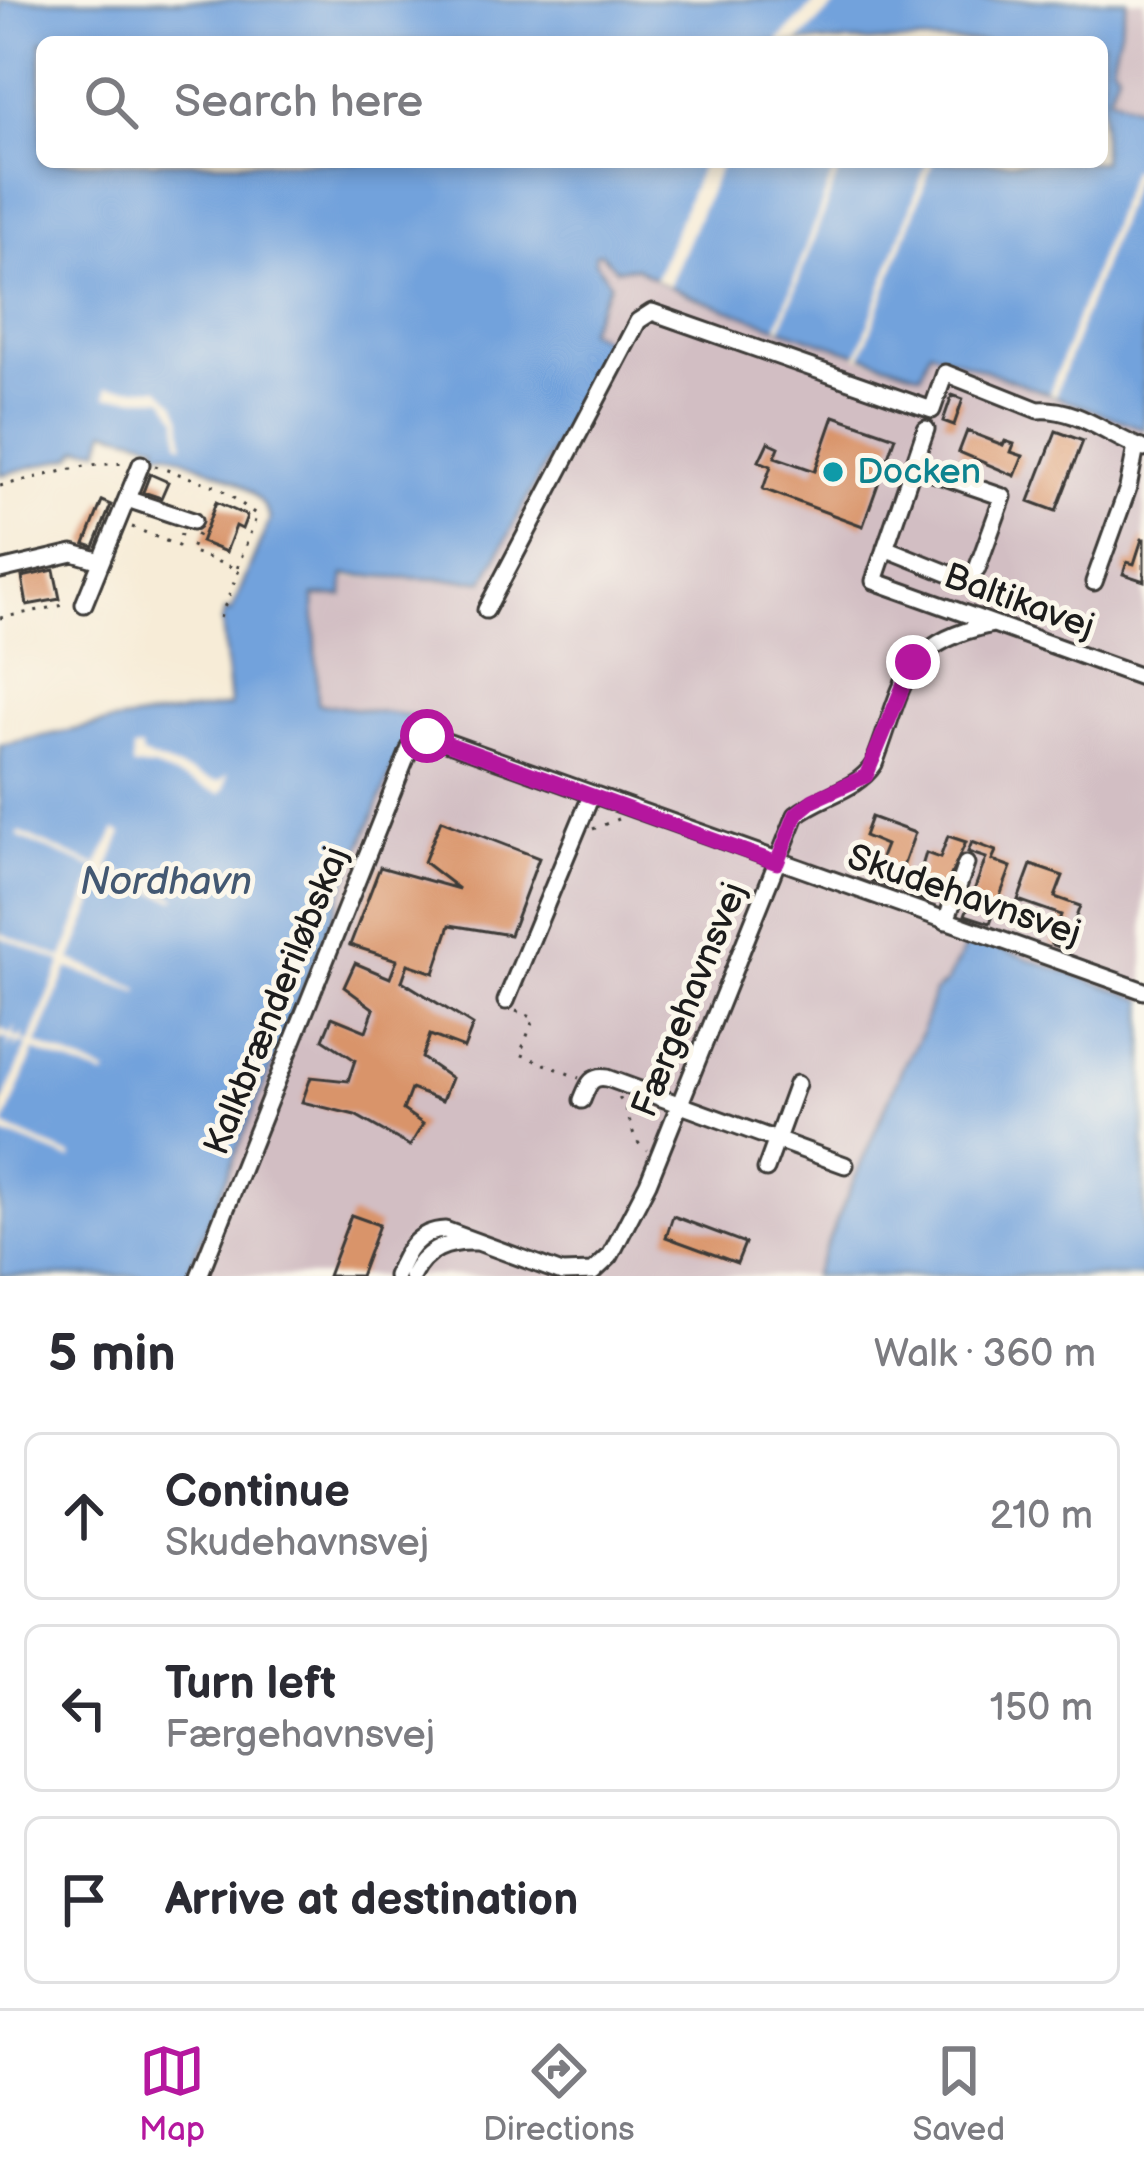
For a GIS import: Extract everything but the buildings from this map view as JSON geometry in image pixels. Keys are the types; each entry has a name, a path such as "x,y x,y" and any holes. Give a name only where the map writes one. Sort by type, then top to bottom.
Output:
{"street":[{"path":"486,610 638,321 652,312 932,410 945,373 1038,410 1053,409 1110,430 1122,442 1140,448 1094,582"},
{"path":"913,466 1003,496 977,569 969,578 957,578 885,548 913,466 926,429"},
{"path":"84,604 141,464"},
{"path":"127,499 193,521"},
{"name":"Baltikavej","path":"885,548 874,581 1144,678"},
{"path":"0,570 73,554 101,561"},
{"name":"Færgehavnsvej","path":"594,1274 619,1241 660,1155 796,814 813,800 866,776 913,662 938,640 993,624"},
{"name":"Skudehavnsvej","path":"427,736 1144,991"},
{"name":"Kalkbrænderiløbskaj","path":"200,1276 410,748"},
{"path":"506,1000 591,796"},
{"path":"946,921 966,864"},
{"path":"582,1100 589,1082 607,1078 845,1165"},
{"path":"766,1169 797,1084"},
{"path":"395,1276 413,1243 434,1230 458,1232 562,1273 594,1274"},
{"path":"412,1276 429,1252 460,1241 479,1242"}],"path":[{"path":"0,486 88,465 141,464 189,474 218,487 256,515 220,619"},
{"path":"118,521 178,546"},
{"path":"190,550 237,569"},
{"path":"0,618 50,606 84,604"},
{"path":"575,836 636,812"},
{"path":"506,1000 512,1010 534,1018 520,1054 589,1082"},
{"path":"613,1092 629,1112 636,1142 660,1155"}],"shaded area":[{"path":"1127,0 1144,0 1144,110 1108,97 1118,71 1112,63"},
{"path":"601,252 690,296 867,360 920,374 930,350 1144,429 1144,1000 970,938 946,984 934,992 921,1034 813,1276 186,1276 414,717 318,704 222,621 226,610 231,612 246,576 484,581 609,343 586,331 610,283 593,256"}],"water":[{"name":"Nordhavn","path":"0,0 1127,0 1112,63 1118,71 1109,96 1144,110 1144,429 930,350 921,374 856,354 690,295 636,267 616,269 601,253 595,254 610,283 587,330 609,342 484,581 344,575 343,596 314,596 318,704 414,716 186,1276 0,1276 0,745 107,723 230,706 222,621 226,610 231,612 270,519 241,485 167,451 156,451 158,443 106,430 100,449 80,448 71,457 0,475"},
{"path":"970,938 1144,1000 1144,1276 813,1276 921,1034 934,992 946,983"}],"pier":[{"path":"817,0 841,0 804,36 783,36"},
{"path":"701,168 719,168 669,286 655,279"},
{"path":"835,168 840,168 781,329 777,327"},
{"path":"925,168 931,168 861,358 857,356"},
{"path":"1131,169 1137,172 1055,396 1049,394"},
{"path":"107,387 160,388 182,418 184,445 179,443 178,419 164,398 106,397"},
{"path":"141,748 142,755 211,780 220,781 228,773 225,788 220,794 154,768 132,767 133,749"},
{"path":"115,830 122,833 109,868 177,897 105,875 71,960 139,992 68,968 37,1044 106,1073 105,1077 34,1051 4,1126 72,1156 71,1160 0,1135 2,1104 27,1046 20,1043 14,1052 17,1043 12,1041 7,1050 9,1040 0,1040 0,1030 8,1023 5,1032 11,1034 16,1026 14,1036 19,1038 25,1030 22,1040 29,1043 62,962 0,937 0,933 63,958 96,869 18,837 19,832 97,866"}],"place":[{"name":"Docken","path":"833,472"}],"route":[{"path":"427,736 777,863 796,814 813,800 866,776 913,662"}]}
